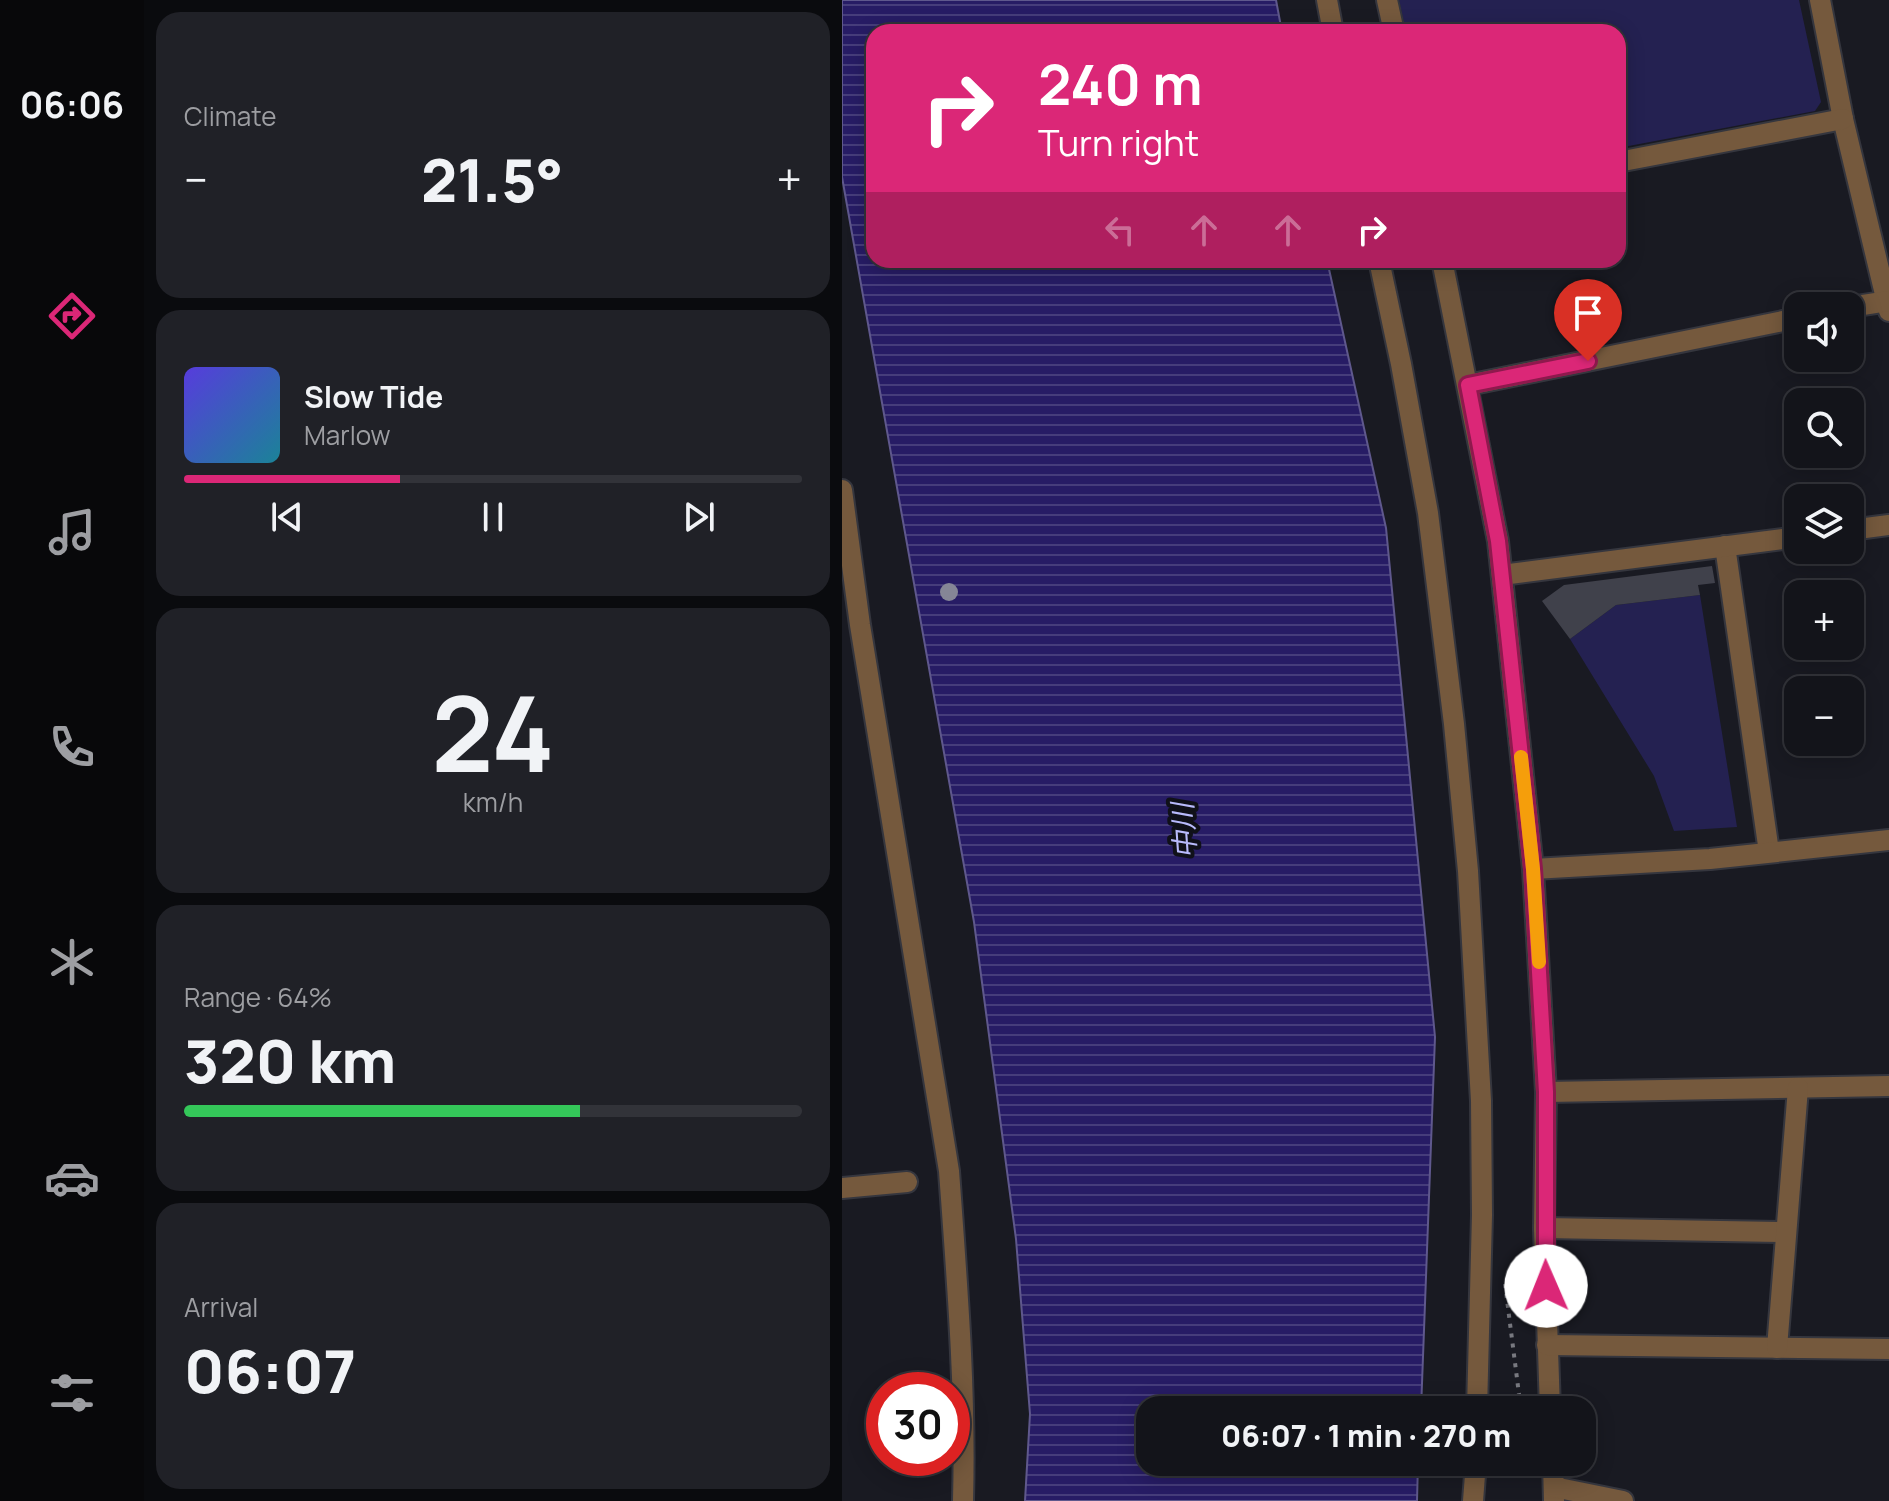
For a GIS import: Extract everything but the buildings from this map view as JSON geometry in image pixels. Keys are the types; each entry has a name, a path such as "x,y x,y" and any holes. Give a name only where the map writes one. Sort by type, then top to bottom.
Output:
{"street":[{"path":"1327,0 1332,24"},
{"path":"1387,0 1392,24"},
{"path":"1820,0 1843,119 1888,304 1864,306"},
{"path":"1626,160 1843,119"},
{"path":"1381,268 1428,513 1454,724 1468,871 1481,1101 1482,1215 1477,1396"},
{"path":"1444,268 1498,541 1533,869 1546,1092 1544,1228 1549,1396"},
{"path":"1468,385 1784,321"},
{"path":"842,490 851,626 949,1171 958,1262 965,1432 963,1501"},
{"path":"1864,528 1889,525"},
{"path":"1502,575 1784,539"},
{"path":"1725,546 1769,852"},
{"path":"1533,869 1710,859 1889,840"},
{"path":"1546,1092 1889,1086"},
{"path":"1777,1348 1798,1088"},
{"path":"842,1188 907,1182"},
{"path":"1544,1228 1785,1232"},
{"path":"1547,1345 1889,1349"},
{"path":"1473,1501 1475,1476"},
{"path":"1554,1494 1623,1501"}],"path":[{"path":"1504,1276 1519,1396"}],"shaded area":[{"path":"1399,0 1799,0 1821,102 1815,111 1626,146 1626,24 1404,24"},
{"path":"1700,595 1737,827 1674,831 1654,776 1570,639 1616,605"}],"water":[{"name":"中川","path":"842,0 1276,0 1280,24 866,24 866,268 1329,268 1386,528 1435,1037 1422,1396 1136,1396 1136,1476 1418,1476 1417,1501 1025,1501 1030,1414 1016,1239 974,922 842,177"}],"slow traffic":[{"path":"1521,757 1539,962"}],"route":[{"path":"1546,1286 1546,1092 1533,869 1498,541 1468,385 1588,361"}]}
